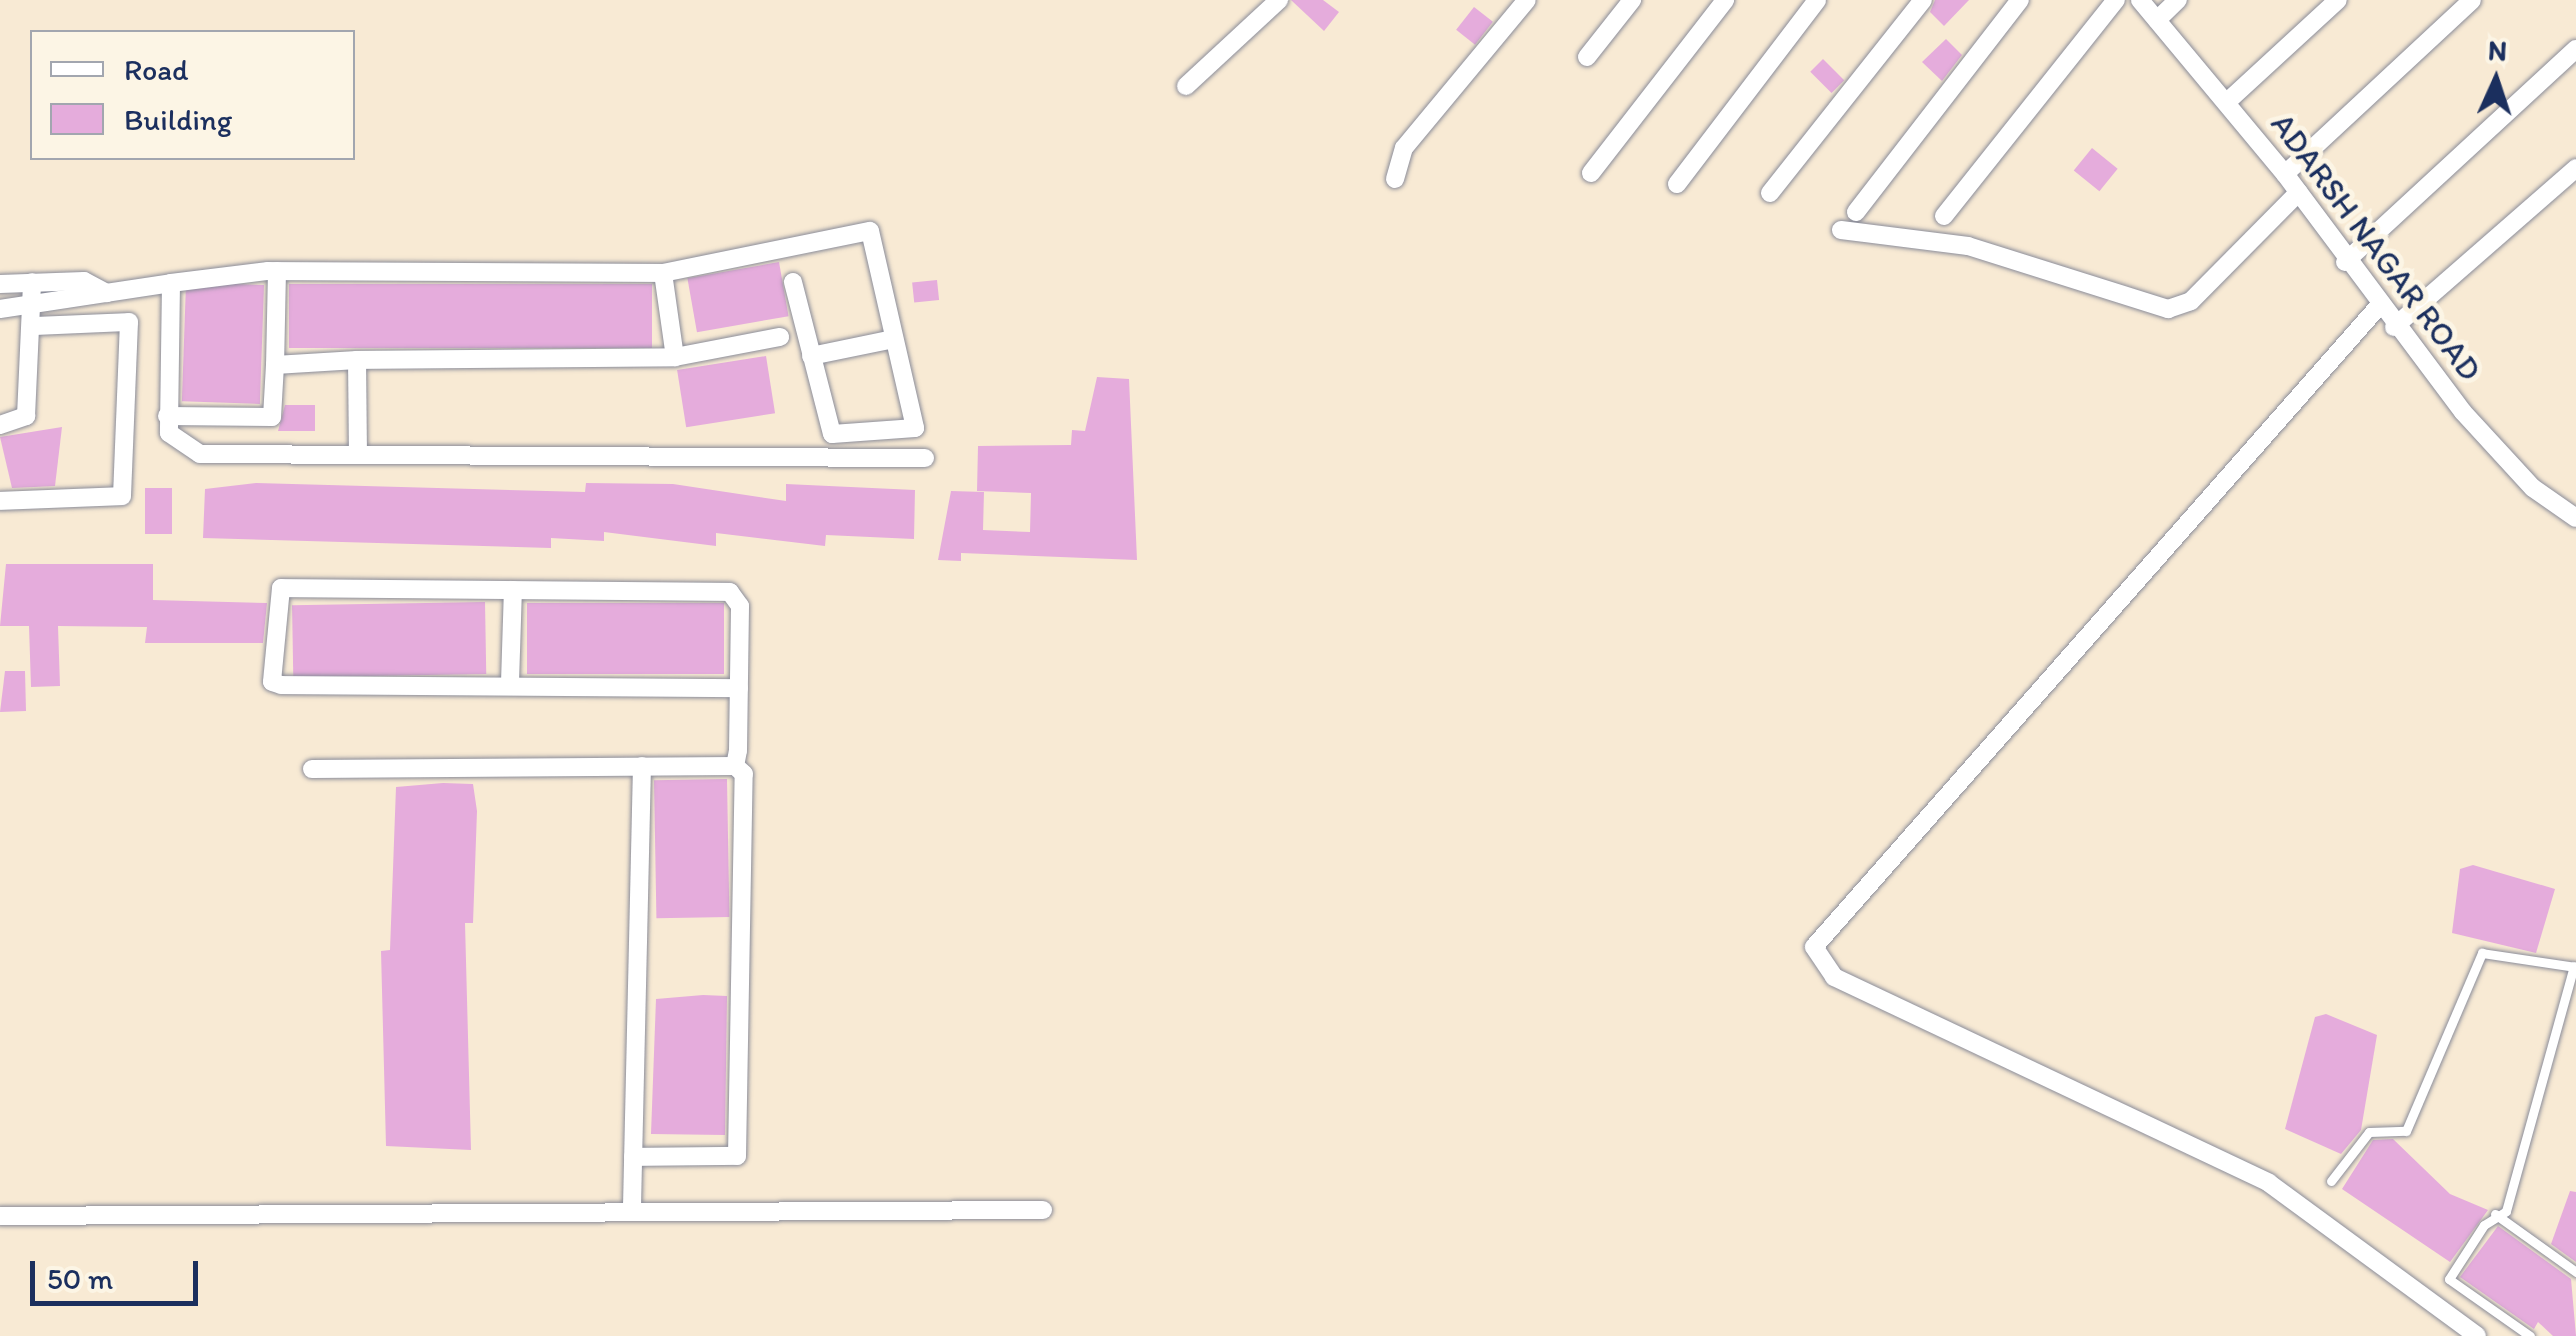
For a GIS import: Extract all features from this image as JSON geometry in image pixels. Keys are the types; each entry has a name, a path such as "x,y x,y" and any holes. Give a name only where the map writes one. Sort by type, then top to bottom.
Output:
{"street":[{"path":"1186,86 1279,0"},
{"path":"1395,179 1404,148 1527,0"},
{"path":"1587,57 1632,0"},
{"path":"1591,174 1725,0"},
{"path":"1678,184 1818,0"},
{"path":"1770,193 1923,0"},
{"path":"1856,212 2020,0"},
{"path":"1944,216 2116,0"},
{"name":"ADARSH NAGAR ROAD","path":"2140,0 2286,174 2378,306 2500,454 2576,518"},
{"path":"2157,20 2178,0"},
{"path":"2228,101 2338,0"},
{"path":"2286,174 2472,0"},
{"path":"2345,262 2576,49"},
{"path":"2394,326 2576,168"},
{"path":"1841,230 1968,246 2168,309 2191,301 2299,192"},
{"path":"0,309 277,271 663,273 870,231 915,428 832,434"},
{"path":"167,416 272,417 277,271"},
{"path":"663,273 675,357"},
{"path":"0,284 84,281 107,293"},
{"path":"0,425 26,416 32,282"},
{"path":"794,282 832,434 834,458"},
{"path":"171,284 167,416 177,446 200,454 926,458"},
{"path":"2378,306 1814,948 1834,976 2269,1183 2477,1336"},
{"path":"0,501 122,496 129,322 32,326"},
{"path":"275,365 357,360 675,357 780,337"},
{"path":"811,356 894,339"},
{"path":"357,360 358,455"},
{"path":"736,766 739,688 740,606 730,592 281,588 272,682 510,682 739,688"},
{"path":"510,682 514,590"},
{"path":"632,1206 642,766"},
{"path":"312,769 736,766 744,774 738,1156 633,1157"},
{"path":"0,1216 632,1206 1042,1210"}],"lane":[{"path":"2331,1181 2369,1132 2406,1131 2482,953 2575,966 2506,1210 2494,1214 2449,1279 2530,1336"},
{"path":"2494,1214 2576,1272"}],"building":[{"path":"1291,0 1323,0 1339,12 1324,31"},
{"path":"1935,0 1969,0 1944,26 1930,12"},
{"path":"1474,7 1493,22 1475,45 1456,30"},
{"path":"1946,39 1962,55 1942,81 1922,62"},
{"path":"1823,59 1844,80 1831,93 1810,72"},
{"path":"2092,148 2118,169 2099,191 2074,171"},
{"path":"779,262 789,316 697,332 687,278"},
{"path":"937,280 939,300 914,303 912,283"},
{"path":"186,282 264,285 260,404 182,401"},
{"path":"289,284 652,284 652,348 289,348"},
{"path":"766,356 775,413 686,427 677,370"},
{"path":"1097,377 1129,379 1137,560 961,553 961,561 938,560 951,491 984,492 983,530 1030,532 1031,493 977,491 978,446 1071,445 1072,430 1085,431"},
{"path":"285,405 315,405 315,431 278,431"},
{"path":"62,427 55,486 12,488 0,437"},
{"path":"256,483 585,492 586,483 673,484 786,501 786,484 915,490 914,539 826,535 825,546 716,533 716,546 604,532 604,541 551,538 551,548 203,538 205,489"},
{"path":"145,488 172,488 172,534 145,534"},
{"path":"6,564 153,564 153,600 267,603 263,643 145,643 147,627 58,626 60,686 31,687 29,626 0,626"},
{"path":"485,602 486,674 293,677 292,605"},
{"path":"527,603 724,603 724,674 527,674"},
{"path":"5,671 25,671 26,711 0,712"},
{"path":"727,779 729,917 656,918 654,780"},
{"path":"473,784 477,811 473,923 465,923 471,1150 386,1146 381,951 390,950 396,787"},
{"path":"2473,865 2555,889 2536,953 2452,933 2460,869"},
{"path":"727,996 725,1135 651,1134 656,999"},
{"path":"2326,1014 2377,1035 2361,1130 2341,1154 2285,1129 2315,1017"},
{"path":"2393,1139 2450,1194 2488,1210 2450,1262 2342,1189 2373,1140"},
{"path":"2570,1191 2576,1192 2576,1262 2551,1244"},
{"path":"2498,1226 2571,1279 2576,1336 2553,1336 2538,1322 2534,1329 2460,1277"}]}
